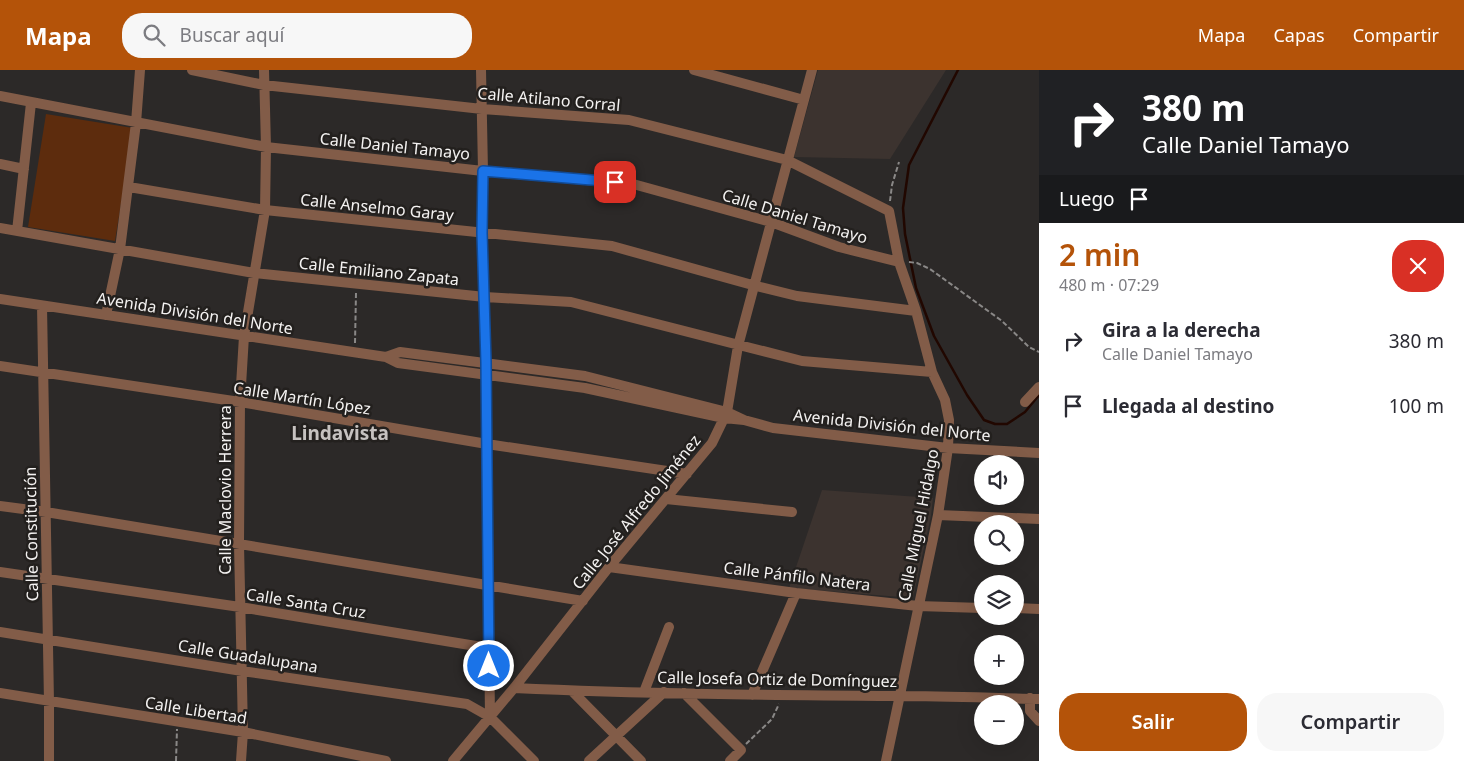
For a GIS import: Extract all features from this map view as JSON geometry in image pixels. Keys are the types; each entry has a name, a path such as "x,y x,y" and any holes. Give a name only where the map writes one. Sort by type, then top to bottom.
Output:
{"street":[{"path":"106,315 120,249 129,187 140,70"},
{"name":"Calle Atilano Corral","path":"192,70 264,85 482,109 629,120 787,160 889,211"},
{"name":"Calle Maclovio Herrera","path":"241,761 243,732 239,544 240,402 244,336 265,210 264,70"},
{"path":"481,70 490,717"},
{"path":"694,70 804,100"},
{"name":"Calle José Alfredo Jiménez","path":"454,761 609,567 712,443 725,415 738,346 756,286 787,160 812,70"},
{"name":"Calle Daniel Tamayo","path":"0,96 266,147 483,171 633,184 771,222 839,247 903,262"},
{"path":"17,231 31,103"},
{"path":"0,164 24,169"},
{"name":"Calle Anselmo Garay","path":"129,187 265,210 618,248 756,286 806,297 916,311"},
{"name":"Calle Miguel Hidalgo","path":"886,761 938,516 948,448 948,409 932,372 889,211"},
{"name":"Calle Emiliano Zapata","path":"0,228 254,273 485,297 571,302 802,361 932,372"},
{"name":"Avenida División del Norte","path":"0,299 386,357 398,363 585,388 725,415"},
{"name":"Calle Constitución","path":"42,306 49,761"},
{"name":"Avenida División del Norte","path":"386,357 400,352 585,376 773,428 948,448 1039,453"},
{"name":"Calle Martín López","path":"0,366 240,402 487,444 687,474"},
{"path":"1026,402 1039,387"},
{"path":"666,499 792,512"},
{"path":"0,506 583,600"},
{"path":"938,516 1039,519"},
{"name":"Calle Pánfilo Natera","path":"609,567 796,593 918,606 974,608"},
{"name":"Calle Santa Cruz","path":"0,572 240,607 488,648"},
{"path":"752,695 796,593"},
{"path":"1024,608 1039,609"},
{"path":"644,692 669,627"},
{"name":"Calle Guadalupana","path":"0,632 48,638 242,671 467,704 490,717 534,761"},
{"name":"Calle Josefa Ortiz de Domínguez","path":"514,688 752,695 1035,699"},
{"path":"572,691 641,761"},
{"path":"590,761 664,692"},
{"name":"Calle Libertad","path":"0,693 243,732 386,761"},
{"path":"684,693 741,750 730,761"},
{"path":"1035,699 1030,711 1039,721"}],"path":[{"path":"889,211 892,185 899,162"},
{"path":"903,262 917,263 930,269 1002,321 1029,347 1039,352"},
{"path":"354,353 356,283"},
{"path":"741,750 772,719 783,695"},
{"path":"176,761 177,722"}],"shaded area":[{"path":"818,70 946,70 890,159 794,157"},
{"path":"46,114 133,128 115,241 28,227"},
{"path":"822,490 933,498 931,516 913,598 789,588"}],"waterway":[{"path":"958,70 909,165 903,208 905,234 916,288 934,336 967,395 984,420 995,424 1007,424 1025,412 1039,395"}],"district":[{"name":"Lindavista","path":"340,433"}],"route":[{"path":"489,666 485,297 482,233 483,171 615,182"}]}
